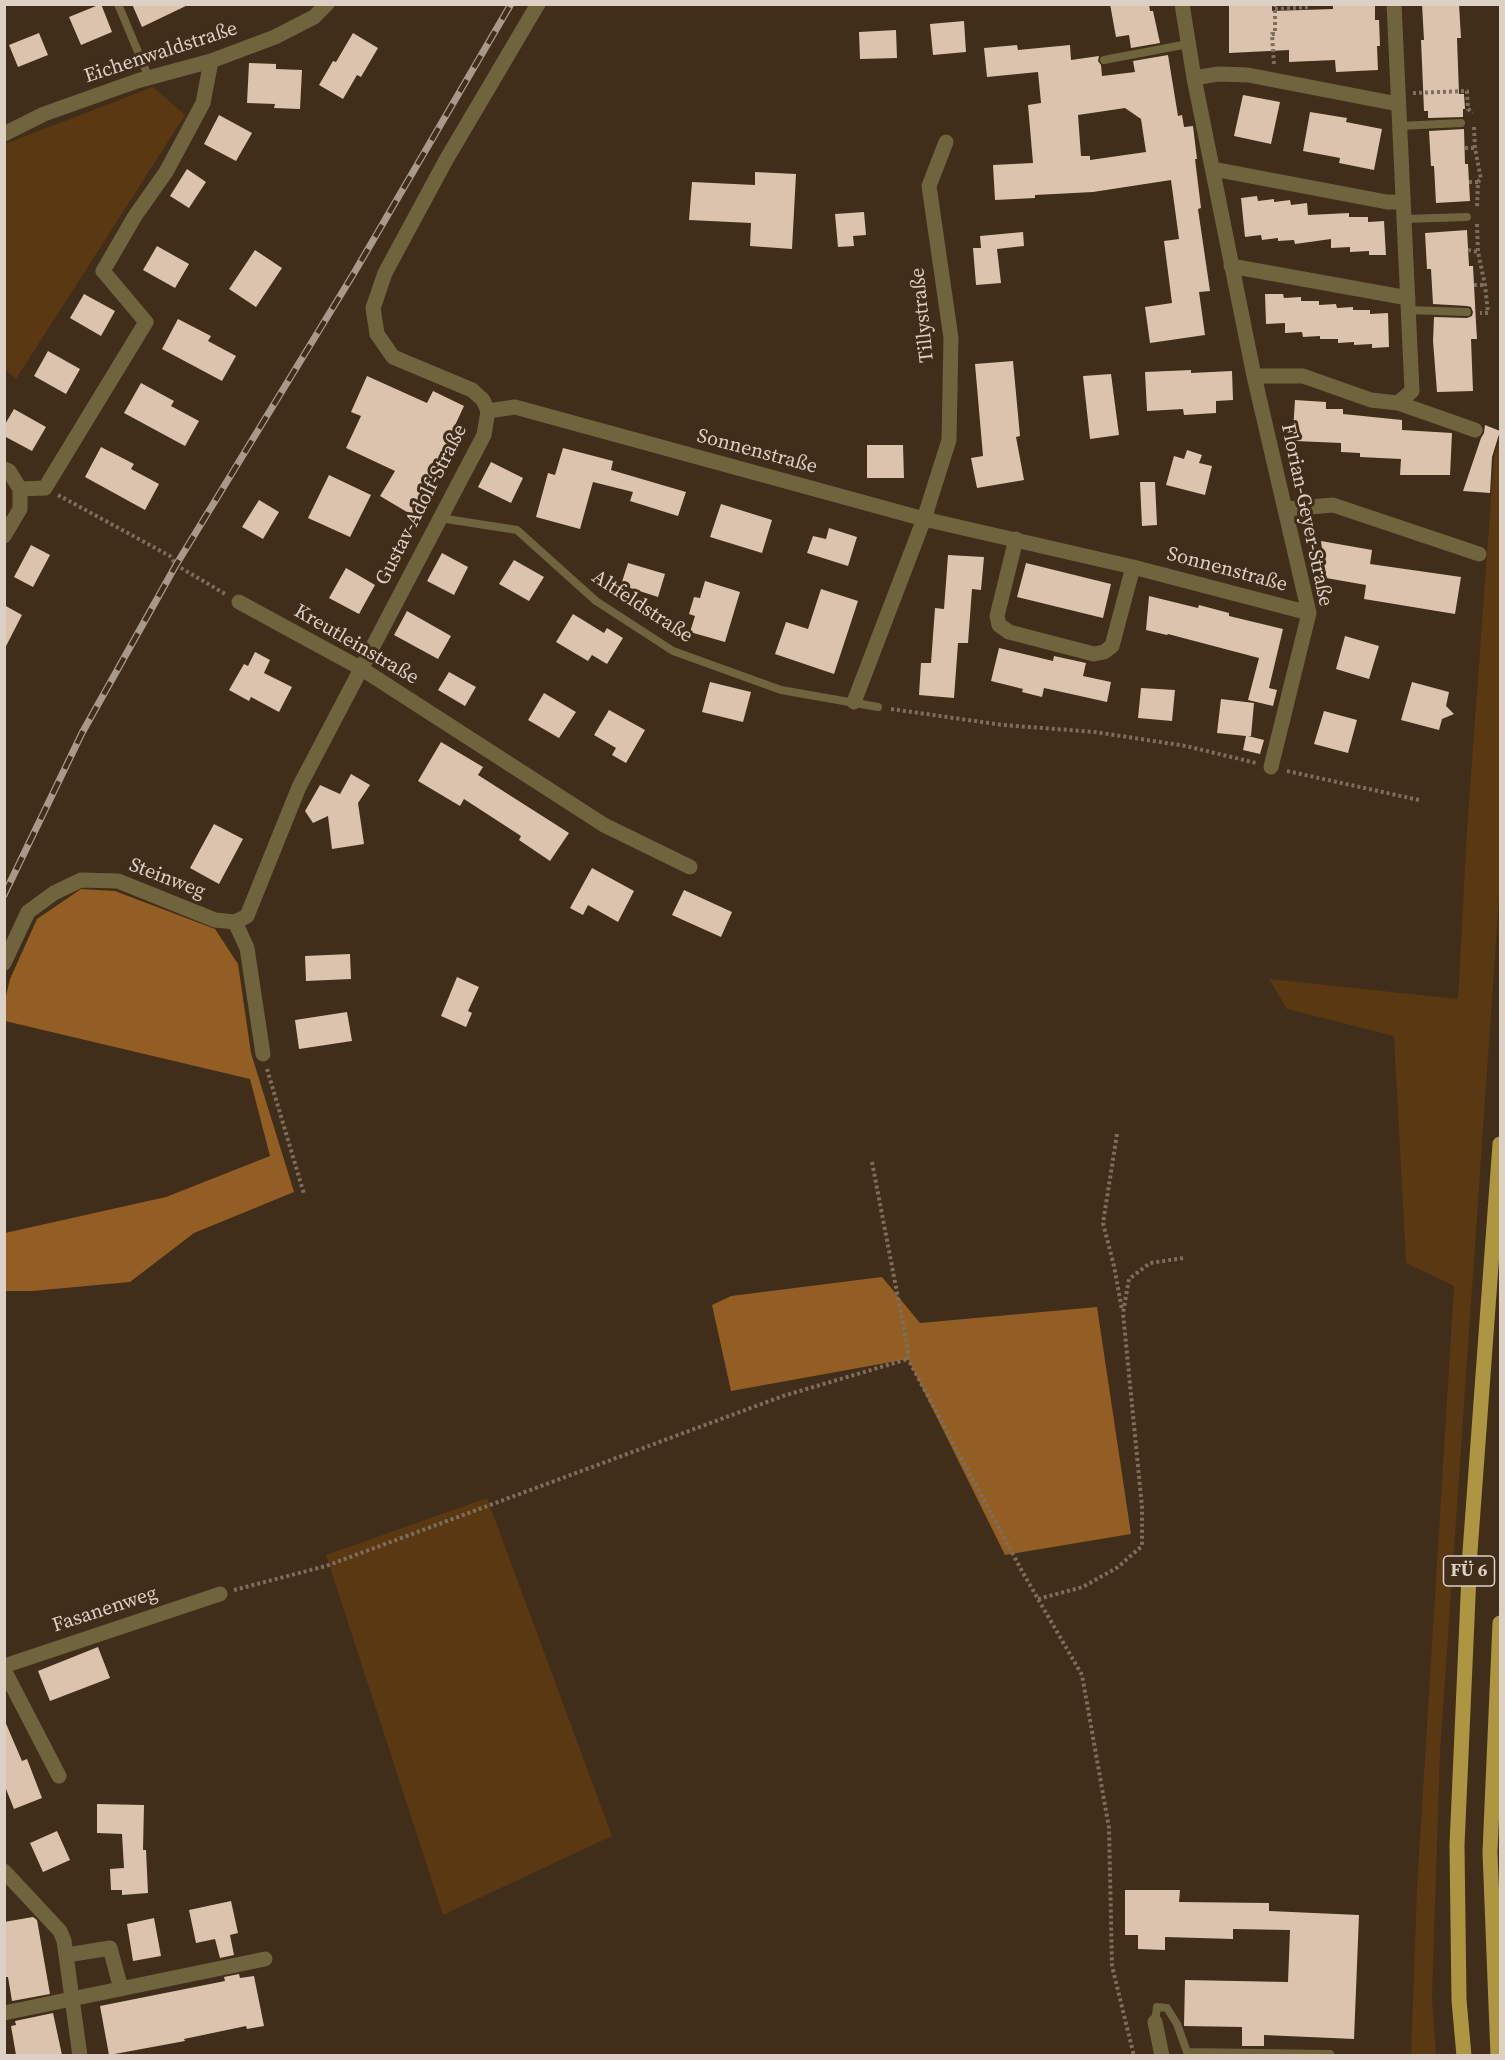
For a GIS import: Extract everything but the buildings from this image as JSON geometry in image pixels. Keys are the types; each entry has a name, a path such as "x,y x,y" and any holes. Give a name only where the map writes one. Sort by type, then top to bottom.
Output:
{"main road":[{"name":"FÜ 6","path":"1464,2055 1459,2000 1457,1845 1470,1552 1500,1144"},
{"path":"1498,2055 1490,1852 1500,1623"},
{"path":"1495,2001 1500,2019"}],"street":[{"name":"Eichenwaldstraße","path":"4,134 44,114 148,78 211,61 275,37 314,17 327,4"},
{"name":"Gustav-Adolf-Straße","path":"241,919 299,787 484,435 488,411 483,400 472,390 393,357 377,334 373,308 385,273 446,160 538,4"},
{"name":"Florian-Geyer-Straße","path":"1182,4 1194,78 1231,266 1309,613 1271,767"},
{"path":"1394,4 1412,391 1398,403"},
{"path":"20,489 45,488 146,322 103,271 135,216 166,172 203,103 211,61"},
{"path":"1194,78 1218,74 1248,75 1397,99"},
{"name":"Tillystraße","path":"854,702 924,519 949,440 951,338 929,186 946,142"},
{"path":"1213,169 1387,202 1403,202"},
{"path":"1231,266 1408,304"},
{"path":"1254,376 1303,376 1371,400 1398,403 1475,430"},
{"name":"Sonnenstraße","path":"488,411 515,408 924,519 1133,567 1309,613"},
{"path":"4,469 9,471 20,489 20,509 4,536"},
{"path":"1286,509 1333,505 1479,554"},
{"path":"1016,539 997,616 999,625 1009,632 1094,654 1104,652 1112,646 1133,567"},
{"name":"Kreutleinstraße","path":"238,602 362,669 604,825 690,867"},
{"name":"Steinweg","path":"4,963 28,912 54,893 81,880 118,881 214,920 241,919"},
{"path":"241,919 262,1054"},
{"name":"Fasanenweg","path":"59,1776 4,1668 219,1594"},
{"path":"4,1871 60,1931 67,1955 80,2055"},
{"path":"67,1955 110,1948 121,1989"},
{"path":"4,2013 265,1959"},
{"path":"1155,2022 1162,2055"}],"lane":[{"path":"118,4 148,78"},
{"path":"1104,60 1188,44"},
{"path":"1399,126 1461,123"},
{"path":"1404,219 1467,217"},
{"path":"1408,304 1467,312"},
{"name":"Altfeldstraße","path":"439,518 517,530 596,602 673,651 781,690 878,707"},
{"path":"1155,2022 1157,2007 1167,2008 1177,2024 1187,2052 1330,2054"}],"path":[{"path":"1275,80 1272,34 1275,34 1275,7 1308,7 1308,4"},
{"path":"1397,99 1467,91 1468,109 1473,114 1475,148 1481,179 1478,182 1478,252 1488,313 1467,312"},
{"path":"1465,148 1475,148"},
{"path":"1469,182 1478,182"},
{"path":"1468,250 1478,252"},
{"path":"1474,285 1485,285"},
{"path":"45,488 170,556 176,565 238,602"},
{"path":"878,707 1003,725 1095,732 1186,746 1419,800"},
{"path":"262,1054 304,1194"},
{"path":"1038,1599 1083,1587 1118,1567 1142,1546 1142,1507 1123,1313 1103,1223 1117,1134"},
{"path":"872,1162 908,1359 1038,1599 1082,1675 1109,1828 1112,1966 1134,2055"},
{"path":"1123,1313 1129,1279 1150,1263 1184,1258"},
{"path":"219,1594 326,1566 783,1396 908,1359"}],"shaded area":[{"path":"153,87 185,115 16,379 4,368 5,144"},
{"path":"1500,439 1500,884 1440,1752 1432,1998 1436,2055 1411,2055 1417,1888 1454,1286 1406,1263 1394,1036 1287,1009 1269,979 1458,999 1467,830 1494,457"},
{"path":"81,889 115,891 215,929 238,964 251,1053 294,1192 194,1233 130,1282 32,1291 5,1291 5,1233 166,1197 270,1156 250,1079 5,1021 5,1000 10,979 37,919"},
{"path":"882,1277 920,1323 1097,1307 1131,1534 1005,1555 908,1359 731,1391 712,1305 731,1296"},
{"path":"487,1498 612,1836 443,1915 326,1555"}],"railway":[{"path":"4,895 82,733 176,565 354,273 511,4"}]}
